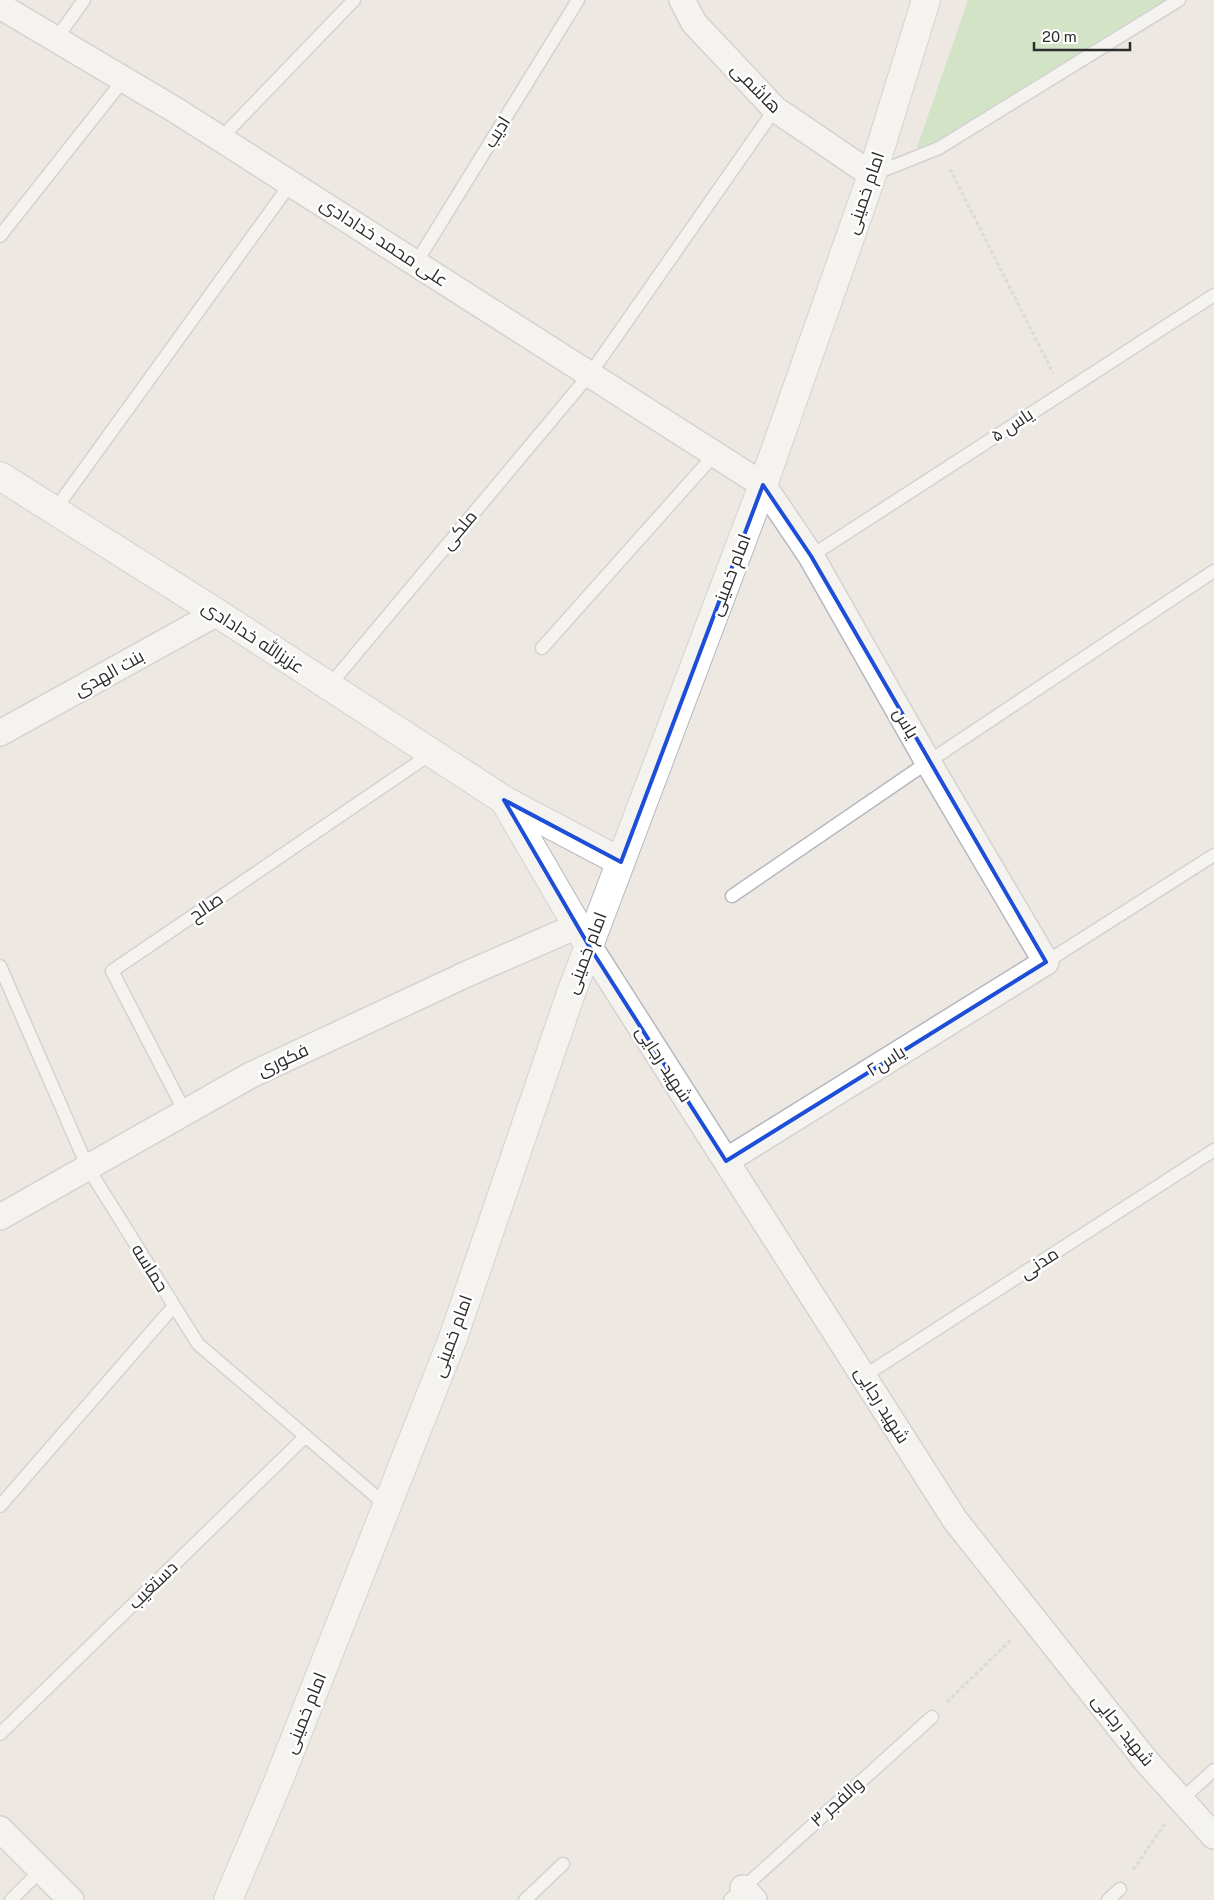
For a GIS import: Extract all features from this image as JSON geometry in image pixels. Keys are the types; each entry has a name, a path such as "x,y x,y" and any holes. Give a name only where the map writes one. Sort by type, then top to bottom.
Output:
{"main road":[{"name":"امام خمینی","path":"228,1900 278,1782 453,1338 570,996 583,936 621,862 763,485 872,175 926,0"},
{"name":"عزیزالله خدادادی","path":"0,476 217,613 504,800 621,862"},
{"path":"504,800 583,936"}],"street":[{"name":"هاشمی","path":"682,0 694,23 775,109 872,175"},
{"name":"علی محمد خدادادی","path":"0,6 221,138 763,485"},
{"name":"یاس","path":"763,485 811,556 928,762 1046,962"},
{"name":"بنت الهدی","path":"0,733 217,613"},
{"name":"فکوری","path":"0,1217 250,1075 469,973 583,936"},
{"name":"شهید رجایی","path":"583,936 955,1520 1147,1762 1214,1836"},
{"name":"یاس۲","path":"726,1161 1046,962"},
{"path":"0,1829 71,1900"}],"lane":[{"path":"56,38 84,0"},
{"path":"221,138 354,0"},
{"name":"ادیب","path":"416,263 578,0"},
{"path":"872,175 939,148 1179,0"},
{"path":"0,236 124,79"},
{"name":"ملکی","path":"329,686 590,374 775,109"},
{"path":"54,511 291,183"},
{"name":"یاس ۵","path":"811,556 1214,295"},
{"path":"542,648 716,454"},
{"path":"732,896 928,762 1214,571"},
{"name":"صالح","path":"185,1112 112,971 432,753"},
{"path":"1046,962 1214,855"},
{"name":"حماسه","path":"0,966 88,1168 198,1344 387,1506"},
{"name":"مدنی","path":"864,1376 1214,1150"},
{"path":"0,1506 174,1306"},
{"name":"دستغیب","path":"0,1734 306,1436"},
{"name":"والفجر ۳","path":"742,1896 932,1717"},
{"path":"1182,1800 1214,1770"},
{"path":"525,1900 563,1864"},
{"path":"11,1900 41,1870"},
{"path":"1108,1900 1120,1889"}],"path":[{"path":"939,148 1062,393"},
{"path":"932,1717 1033,1618"},
{"path":"1120,1889 1182,1800"}],"highlighted area":[{"path":"763,485 811,556 1046,962 726,1161 589,946 504,800 621,862"}],"green space":[{"path":"968,0 1169,0 912,162"}]}
